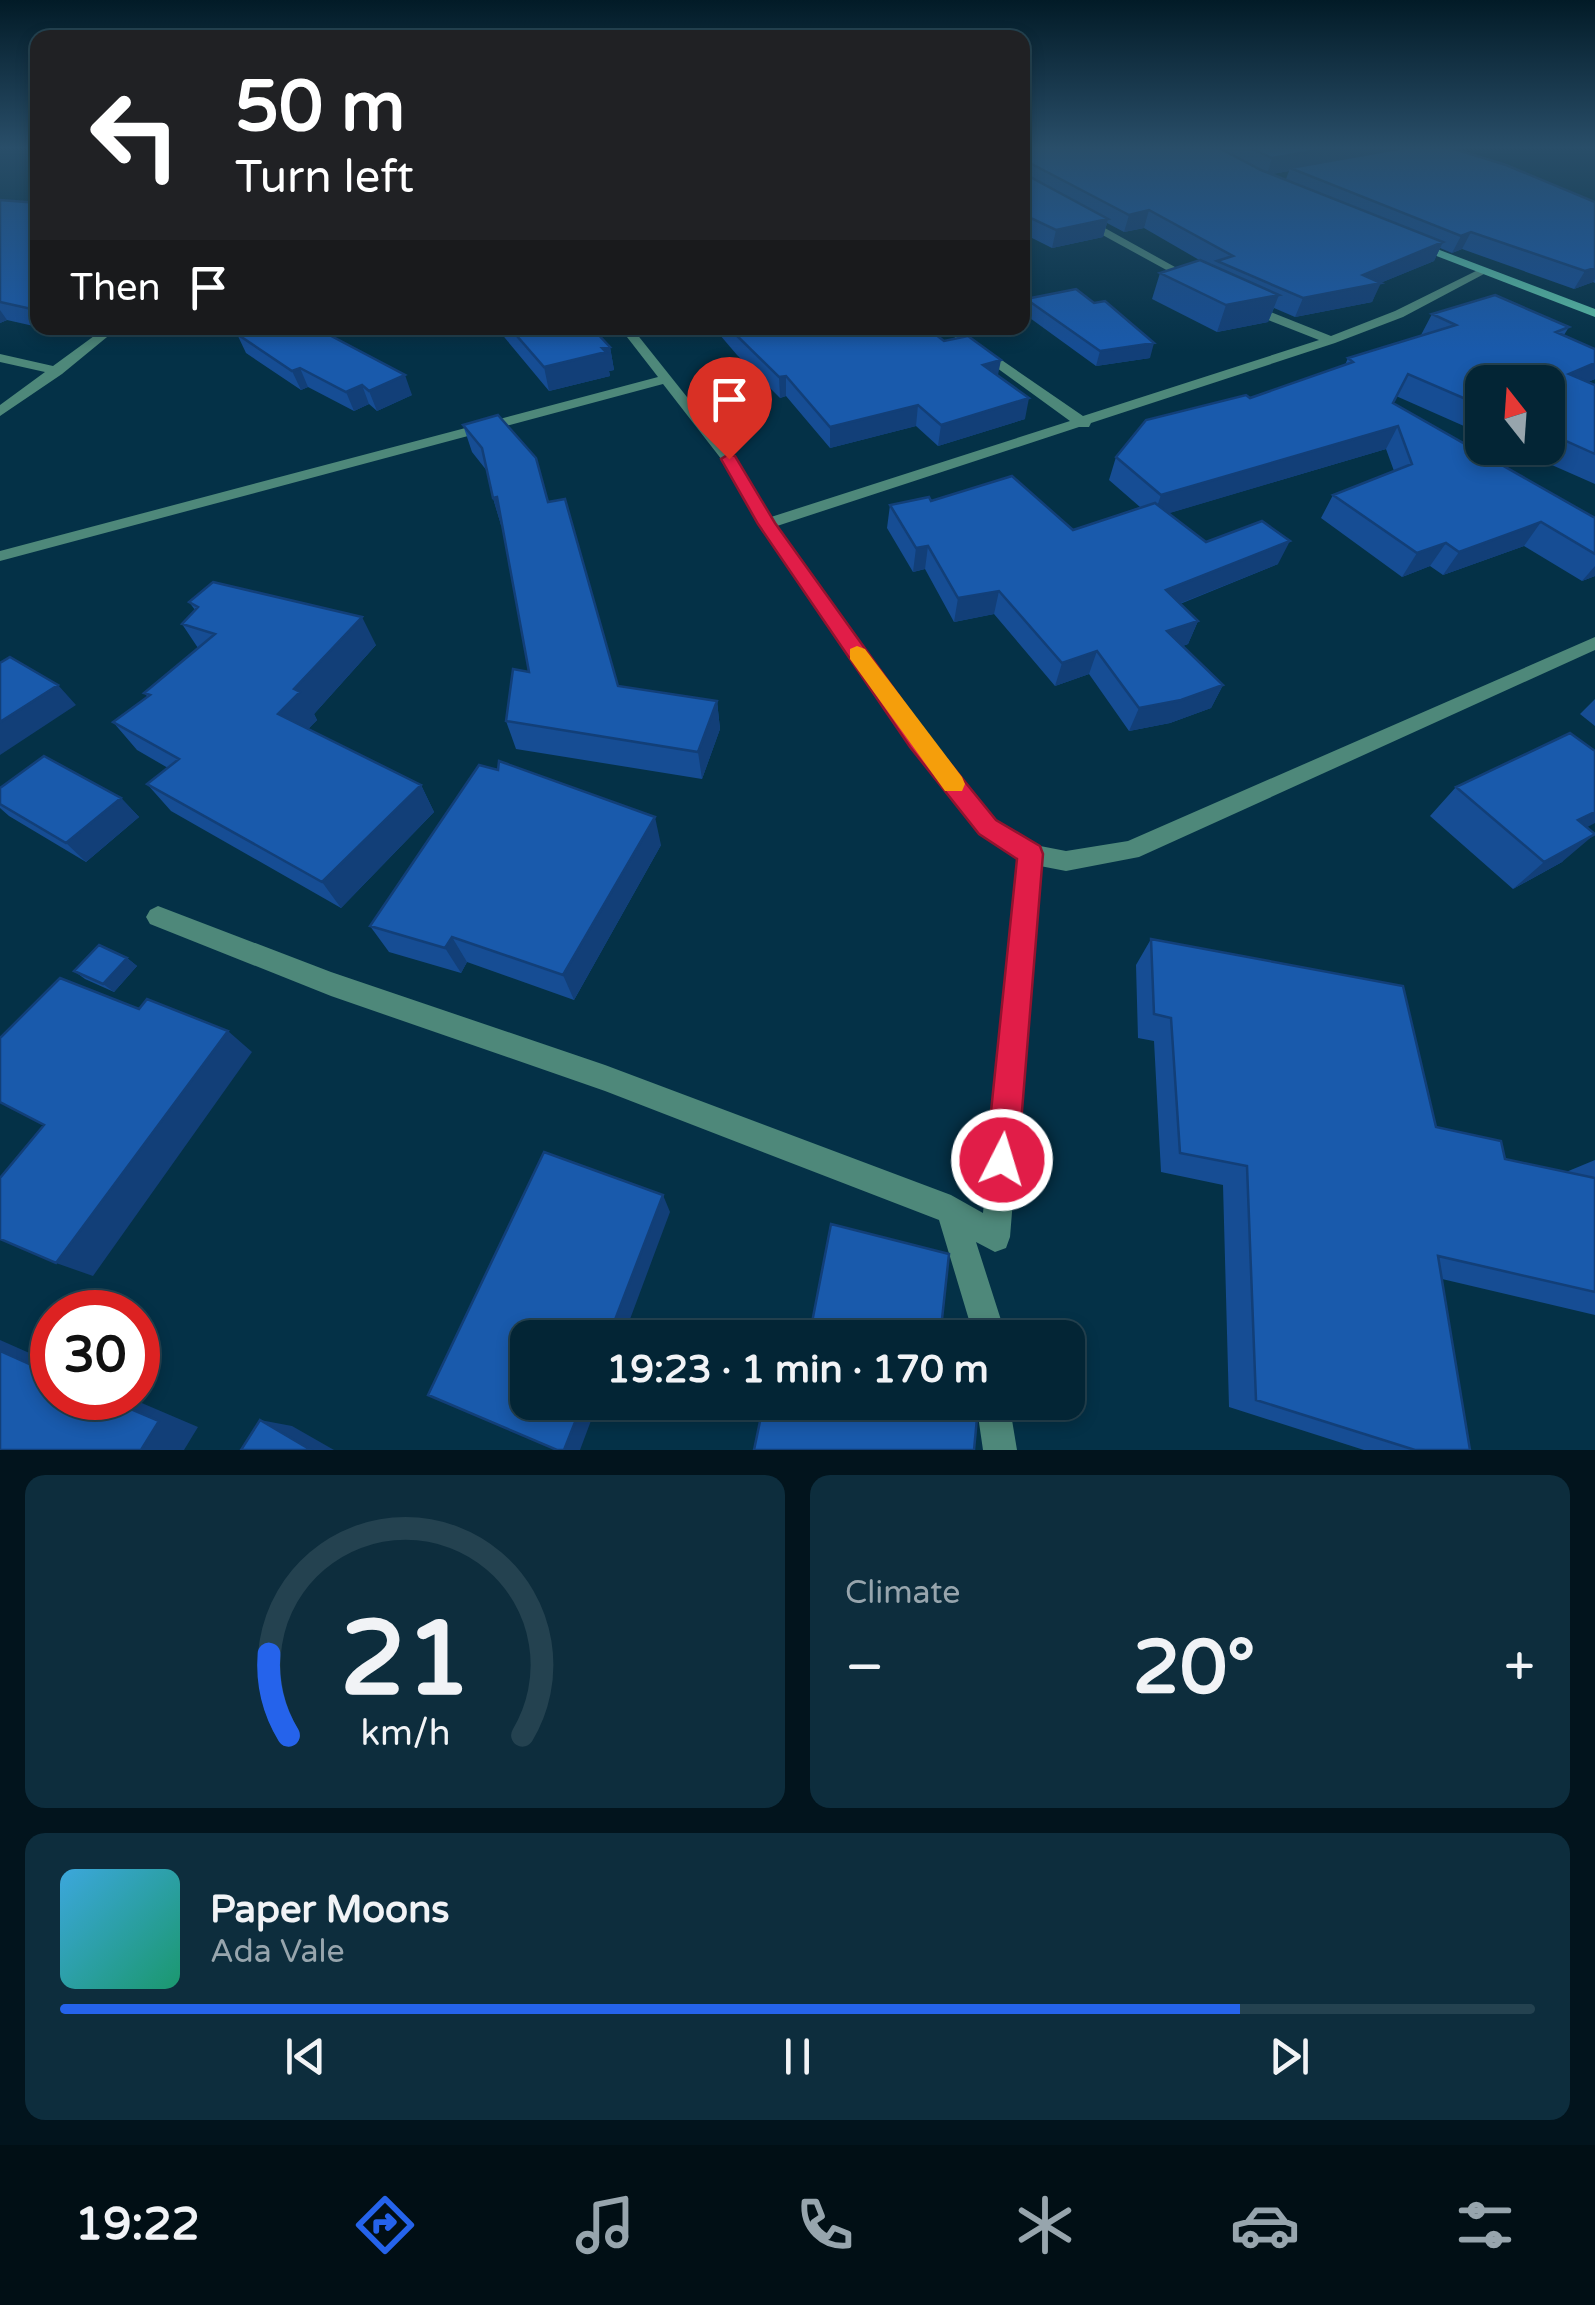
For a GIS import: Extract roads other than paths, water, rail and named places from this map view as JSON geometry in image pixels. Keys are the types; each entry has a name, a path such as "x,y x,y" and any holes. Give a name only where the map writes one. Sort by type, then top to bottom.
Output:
{"street":[{"path":"1077,216 1203,286"},
{"path":"1393,235 1595,314"},
{"path":"767,524 1084,424 1331,340 1399,314 1480,272"},
{"path":"1234,301 1331,340"},
{"path":"0,412 103,335"},
{"path":"631,335 729,459 767,524 942,770 988,827 1030,854 1066,861 1131,850 1595,643"},
{"path":"958,335 1084,424"},
{"path":"0,358 57,371"},
{"path":"0,556 666,379"},
{"path":"158,917 331,984 605,1078 951,1210 995,1237 1030,854"},
{"path":"951,1210 981,1320"},
{"path":"995,1420 1000,1450"}]}
